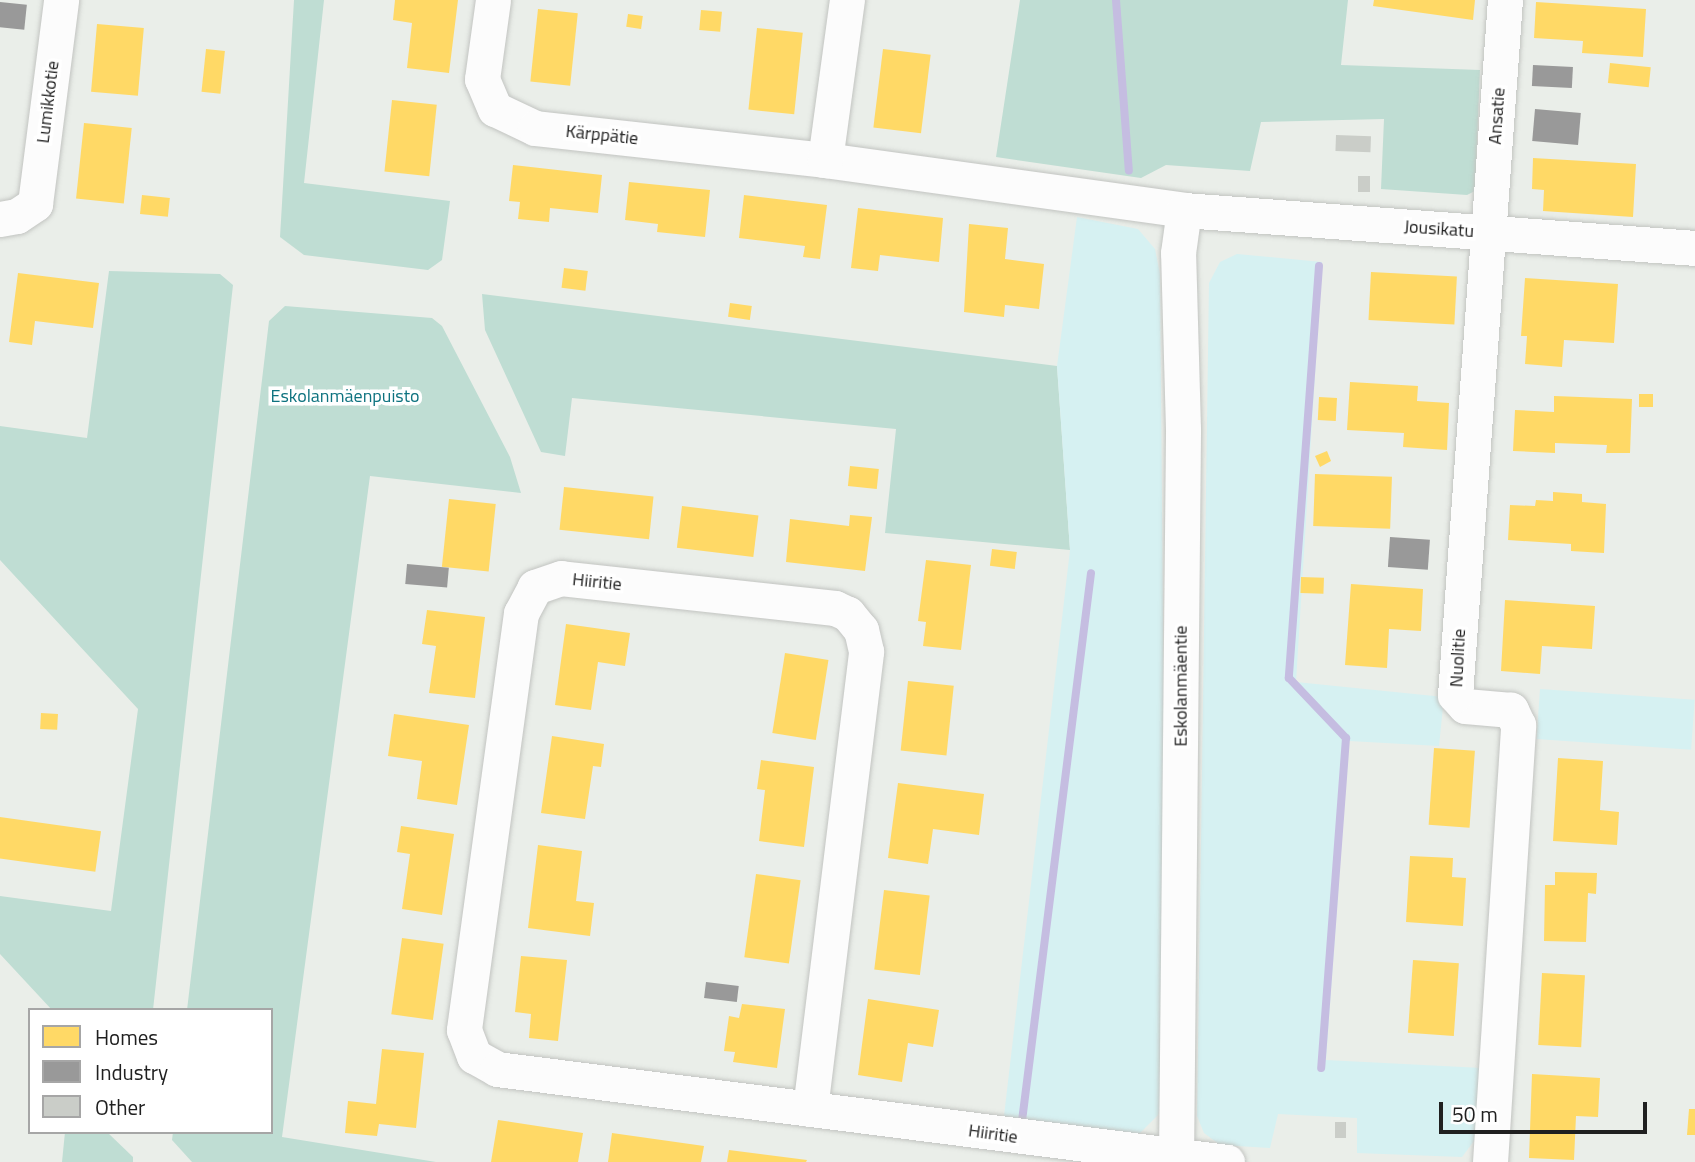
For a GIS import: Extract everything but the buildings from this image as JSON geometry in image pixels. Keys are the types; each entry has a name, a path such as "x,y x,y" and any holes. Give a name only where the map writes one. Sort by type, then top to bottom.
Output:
{"street":[{"name":"Lumikkotie","path":"0,219 17,216 34,204 61,0"},
{"name":"Kärppätie","path":"493,0 482,79 495,109 535,128 825,160 1184,210"},
{"path":"825,160 847,0"},
{"name":"Ansatie","path":"1490,233 1505,0"},
{"name":"Jousikatu","path":"1184,210 1695,248"},
{"name":"Eskolanmäentie","path":"1176,1160 1183,429 1178,253 1184,210"},
{"name":"Nuolitie","path":"1490,233 1455,695 1465,706 1511,710 1518,724 1490,1162"},
{"name":"Hiiritie","path":"810,1109 866,651 862,630 848,614 835,608 561,578 536,587 521,613 464,1030 474,1056 497,1069 1176,1160 1227,1162"}],"green space":[{"path":"294,0 324,0 304,183 450,201 442,260 428,270 304,255 280,237"},
{"path":"1020,0 1348,0 1341,65 1480,70 1475,191 1467,195 1381,189 1384,119 1261,122 1250,171 1166,165 1141,178 996,157"},
{"path":"109,271 220,274 233,285 153,1008 50,1008 0,954 0,896 111,911 138,709 0,560 0,426 87,438"},
{"path":"482,294 1057,366 1070,550 885,533 896,429 572,398 565,456 541,452 485,330"},
{"name":"Eskolanmäenpuisto","path":"285,306 432,318 442,326 510,457 521,493 370,476 282,1137 436,1162 192,1162 172,1140 173,1134 273,1134 273,1008 187,1008 269,321"},
{"path":"65,1134 109,1134 133,1157 133,1162 62,1162"}],"shaded area":[{"path":"1077,217 1138,229 1155,249 1160,274 1167,1078 1158,1115 1140,1133 1108,1134 1004,1116 1070,550 1057,366"},
{"path":"1237,254 1322,262 1296,682 1444,697 1439,746 1349,741 1326,1060 1482,1068 1477,1137 1462,1157 1357,1153 1357,1118 1278,1114 1270,1148 1220,1145 1204,1133 1197,1116 1209,283 1220,262"},
{"path":"1540,689 1695,700 1691,750 1537,739"}],"waterway":[{"path":"1116,0 1129,171"},
{"path":"1319,266 1289,678 1346,738 1321,1068"},
{"path":"1022,1121 1091,573"}]}
